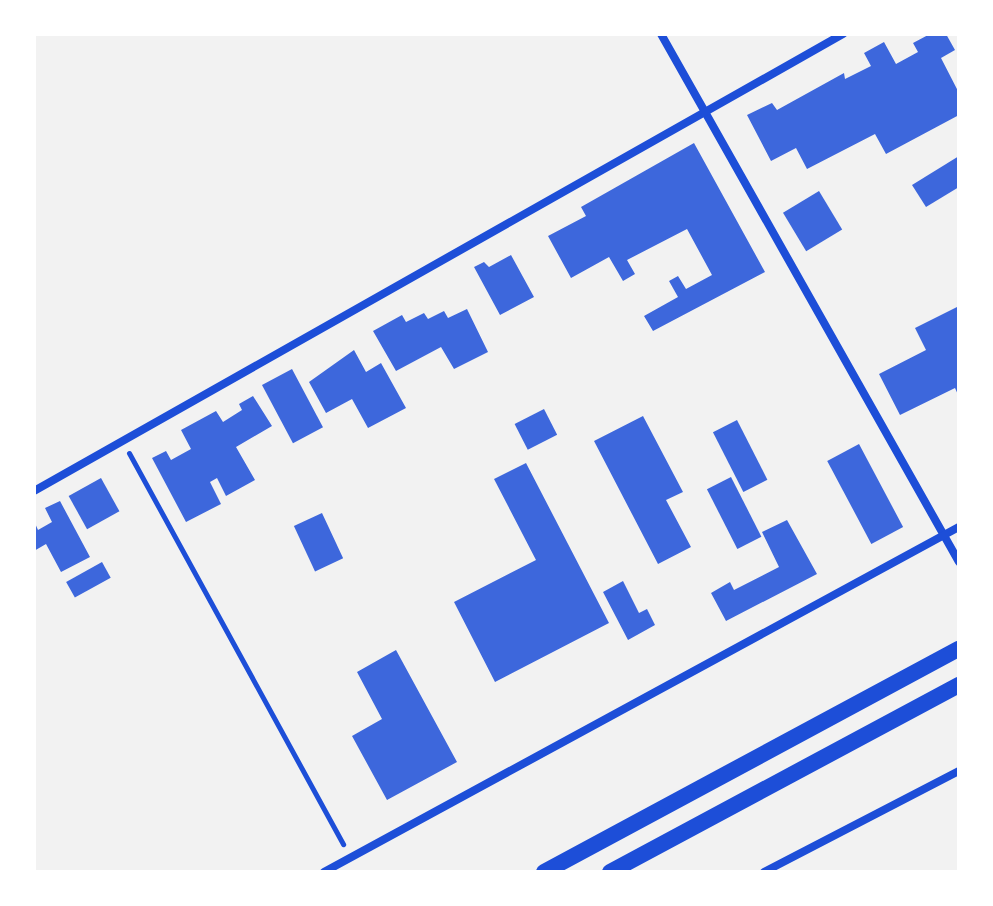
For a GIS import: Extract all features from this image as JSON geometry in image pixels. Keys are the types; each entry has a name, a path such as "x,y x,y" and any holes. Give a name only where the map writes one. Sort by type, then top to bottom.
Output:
{"main road":[{"path":"544,872 959,649"},
{"path":"610,872 959,685"}],"street":[{"path":"661,34 959,562"},
{"path":"34,491 843,34"},
{"path":"324,872 959,527"},
{"path":"764,872 959,771"}],"path":[{"path":"123,442 351,858"}],"building":[{"path":"930,34 946,34 955,50 941,58 959,93 959,115 886,154 875,134 807,169 796,148 771,161 747,115 772,103 777,110 844,73 845,79 871,66 864,53 884,42 896,64 918,52 913,43"},
{"path":"694,143 765,272 653,331 644,316 678,297 669,281 678,276 686,289 712,275 687,229 627,260 635,274 623,281 609,257 571,278 548,236 586,216 581,207"},
{"path":"959,156 959,187 926,207 912,185"},
{"path":"819,191 842,230 806,251 783,213"},
{"path":"511,255 534,297 500,315 474,267 484,262 489,267"},
{"path":"959,306 959,397 955,388 900,415 879,374 926,350 915,328"},
{"path":"467,309 488,352 454,369 441,347 396,371 373,331 402,315 406,322 424,313 428,319 444,311 448,318"},
{"path":"354,350 366,372 381,363 406,408 368,428 352,399 326,413 309,382"},
{"path":"292,369 323,427 293,443 262,385"},
{"path":"253,396 272,426 236,447 255,480 226,496 217,478 210,482 221,504 186,522 152,458 166,451 171,460 191,449 181,430 216,411 223,422 242,410 239,404"},
{"path":"544,409 557,435 528,450 515,424"},
{"path":"643,416 683,492 666,500 691,547 658,564 594,441"},
{"path":"737,420 767,480 743,492 713,432"},
{"path":"859,444 903,527 871,544 827,461"},
{"path":"526,463 609,623 495,682 454,602 536,560 494,479"},
{"path":"731,477 761,537 737,549 707,489"},
{"path":"101,478 119,511 87,529 69,496"},
{"path":"60,501 90,557 61,572 46,544 34,551 34,521 38,530 52,522 45,508"},
{"path":"322,513 343,558 315,571 294,526"},
{"path":"787,520 817,574 726,621 711,593 730,582 734,590 779,567 762,532"},
{"path":"102,562 111,578 75,598 66,582"},
{"path":"623,581 639,613 647,609 655,625 628,640 603,592"},
{"path":"396,650 457,762 387,800 352,736 382,719 357,672"}]}
